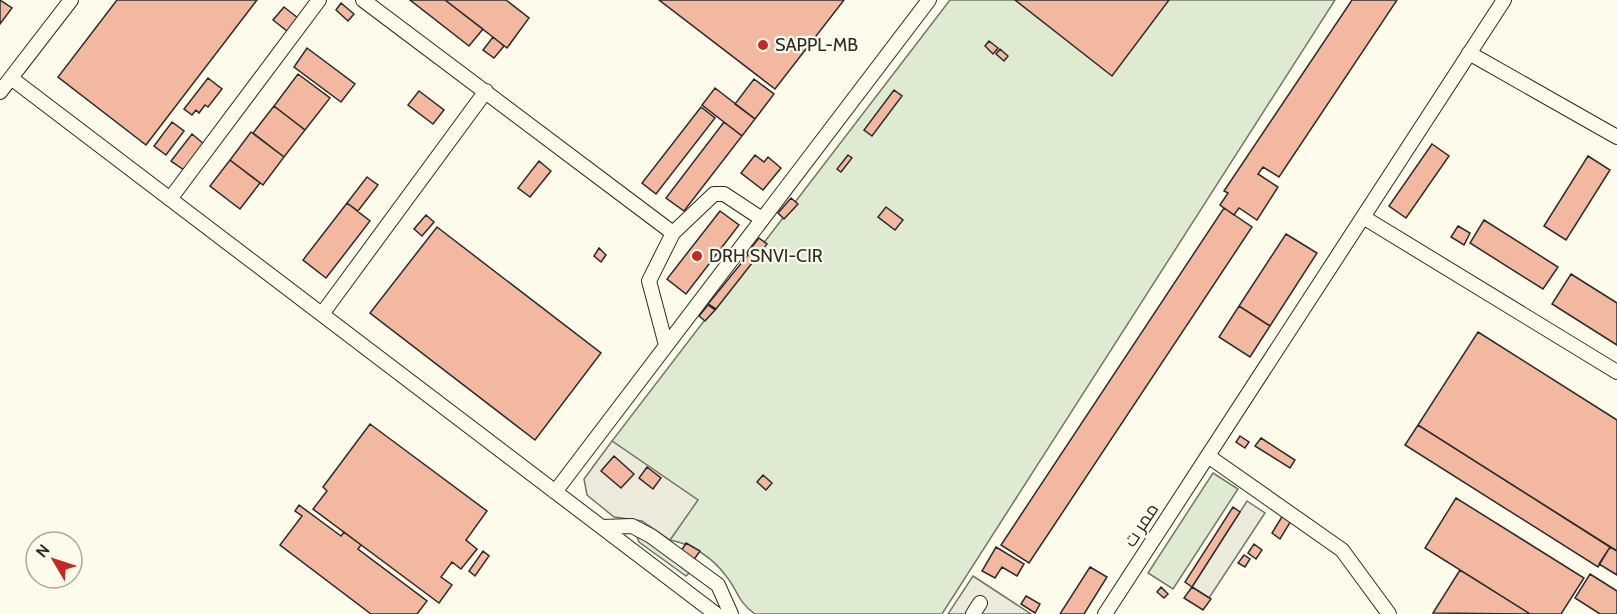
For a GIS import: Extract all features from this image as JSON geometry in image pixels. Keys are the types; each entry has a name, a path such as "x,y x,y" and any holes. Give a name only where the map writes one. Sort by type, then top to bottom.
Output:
{"lane":[{"path":"0,92 71,0"},
{"path":"170,199 320,0"},
{"path":"363,0 673,233"},
{"path":"555,492 929,0"},
{"name":"ممر ت","path":"1106,614 1504,0"},
{"path":"1469,53 1617,137"},
{"path":"11,78 716,614"},
{"path":"322,314 486,91"},
{"path":"666,345 649,282 673,233 714,194 718,193 724,194 762,219"},
{"path":"1363,217 1617,372"},
{"path":"1208,456 1342,550 1389,614"},
{"path":"602,528 632,526 651,536 718,585 730,614"}],"green space":[{"path":"950,0 1335,0 942,614 755,614 741,600 715,563 694,548 670,540 697,500 612,441"},
{"path":"1213,473 1238,489 1173,589 1148,573"},
{"path":"643,536 690,572 686,576 639,542 637,537"}],"shaded area":[{"path":"612,441 698,500 670,540 642,521 614,517 587,495 584,479"},
{"path":"1247,501 1265,513 1209,598 1192,587"},
{"path":"973,576 1031,614 948,614"}],"building":[{"path":"0,0 12,8 0,24"},
{"path":"117,0 257,0 146,145 58,77"},
{"path":"410,0 445,0 483,29 469,46"},
{"path":"445,0 506,0 529,18 507,48"},
{"name":"SAPPL-MB","path":"659,0 844,0 775,89"},
{"path":"1015,0 1169,0 1112,76"},
{"path":"1352,0 1397,0 1279,177 1263,167 1258,174 1278,187 1257,220 1239,208 1234,215 1220,205 1228,193 1224,191"},
{"path":"341,3 354,14 348,21 336,10"},
{"path":"284,7 298,18 287,31 273,20"},
{"path":"493,37 504,46 494,58 483,50"},
{"path":"989,41 998,48 993,54 985,46"},
{"path":"307,48 355,84 341,102 294,67"},
{"path":"1000,49 1008,56 1004,61 996,54"},
{"path":"298,74 330,98 305,130 274,106"},
{"path":"208,78 222,89 208,107 205,105 199,113 196,110 192,115 184,109"},
{"path":"754,79 774,94 755,119 735,104"},
{"path":"715,88 755,119 742,136 702,105"},
{"path":"894,90 902,96 872,136 864,130"},
{"path":"419,91 444,110 433,124 408,105"},
{"path":"274,106 305,130 284,157 253,133"},
{"path":"701,107 715,118 656,194 642,183"},
{"path":"172,122 184,131 166,155 154,146"},
{"path":"724,122 742,136 684,211 666,198"},
{"path":"251,132 284,157 263,185 230,160"},
{"path":"192,134 204,144 184,170 171,161"},
{"path":"1432,144 1449,156 1406,218 1389,206"},
{"path":"755,155 764,162 768,157 781,168 763,190 741,173"},
{"path":"848,155 852,158 841,172 837,169"},
{"path":"1588,156 1610,170 1566,240 1544,226"},
{"path":"230,160 260,183 240,209 210,186"},
{"path":"539,161 551,171 530,197 518,188"},
{"path":"367,177 378,185 358,211 347,203"},
{"path":"791,198 798,204 784,219 778,213"},
{"path":"347,203 370,221 326,278 303,260"},
{"path":"886,207 903,220 895,230 878,217"},
{"path":"1224,208 1252,227 1029,563 1001,545"},
{"path":"720,211 739,225 686,294 667,279"},
{"path":"426,215 434,222 422,236 414,229"},
{"path":"1484,220 1558,267 1543,289 1470,243"},
{"path":"1458,226 1470,233 1464,245 1451,237"},
{"path":"437,227 601,353 535,440 370,313"},
{"path":"1286,234 1317,253 1270,326 1239,306"},
{"path":"759,238 767,244 716,309 708,304 748,255 747,253"},
{"path":"599,248 606,255 601,262 594,256"},
{"path":"1571,274 1617,303 1617,345 1552,304"},
{"path":"708,305 715,310 705,321 699,316"},
{"path":"1239,306 1270,326 1250,357 1219,337"},
{"path":"1478,332 1617,420 1617,551 1418,425"},
{"path":"370,424 487,511 466,540 477,549 461,569 452,562 441,577 452,585 439,603 313,509 327,491 323,487"},
{"path":"1418,425 1610,547 1598,567 1405,445"},
{"path":"1240,436 1249,442 1245,448 1236,442"},
{"path":"1261,438 1295,460 1290,468 1255,446"},
{"path":"614,456 634,474 621,488 601,471"},
{"path":"647,467 661,478 653,489 639,478"},
{"path":"763,475 772,483 766,490 757,482"},
{"path":"1456,498 1584,578 1561,614 1530,614 1425,548"},
{"path":"299,505 341,536 344,532 361,545 358,549 427,601 417,614 371,614 280,545 302,516 295,511"},
{"path":"1233,507 1240,512 1192,587 1185,582"},
{"path":"1283,515 1291,521 1280,539 1272,533"},
{"path":"686,543 700,551 693,561 680,553"},
{"path":"1254,544 1262,550 1256,559 1248,553"},
{"path":"996,547 1024,564 1017,576 1002,567 995,578 982,571"},
{"path":"1610,547 1617,551 1617,575 1599,564"},
{"path":"483,551 489,556 475,576 469,571"},
{"path":"1244,555 1250,559 1245,567 1238,563"},
{"path":"1090,567 1107,577 1084,614 1060,614"},
{"path":"1460,570 1530,614 1433,613"},
{"path":"1590,574 1617,591 1617,614 1600,614 1575,598"},
{"path":"1161,587 1168,594 1164,598 1157,592"},
{"path":"1192,587 1211,599 1203,610 1184,598"},
{"path":"1026,596 1040,604 1035,613 1021,604"}],"place":[{"name":"SAPPL-MB","path":"763,45"},
{"name":"DRH SNVI-CIR","path":"697,256"}]}
